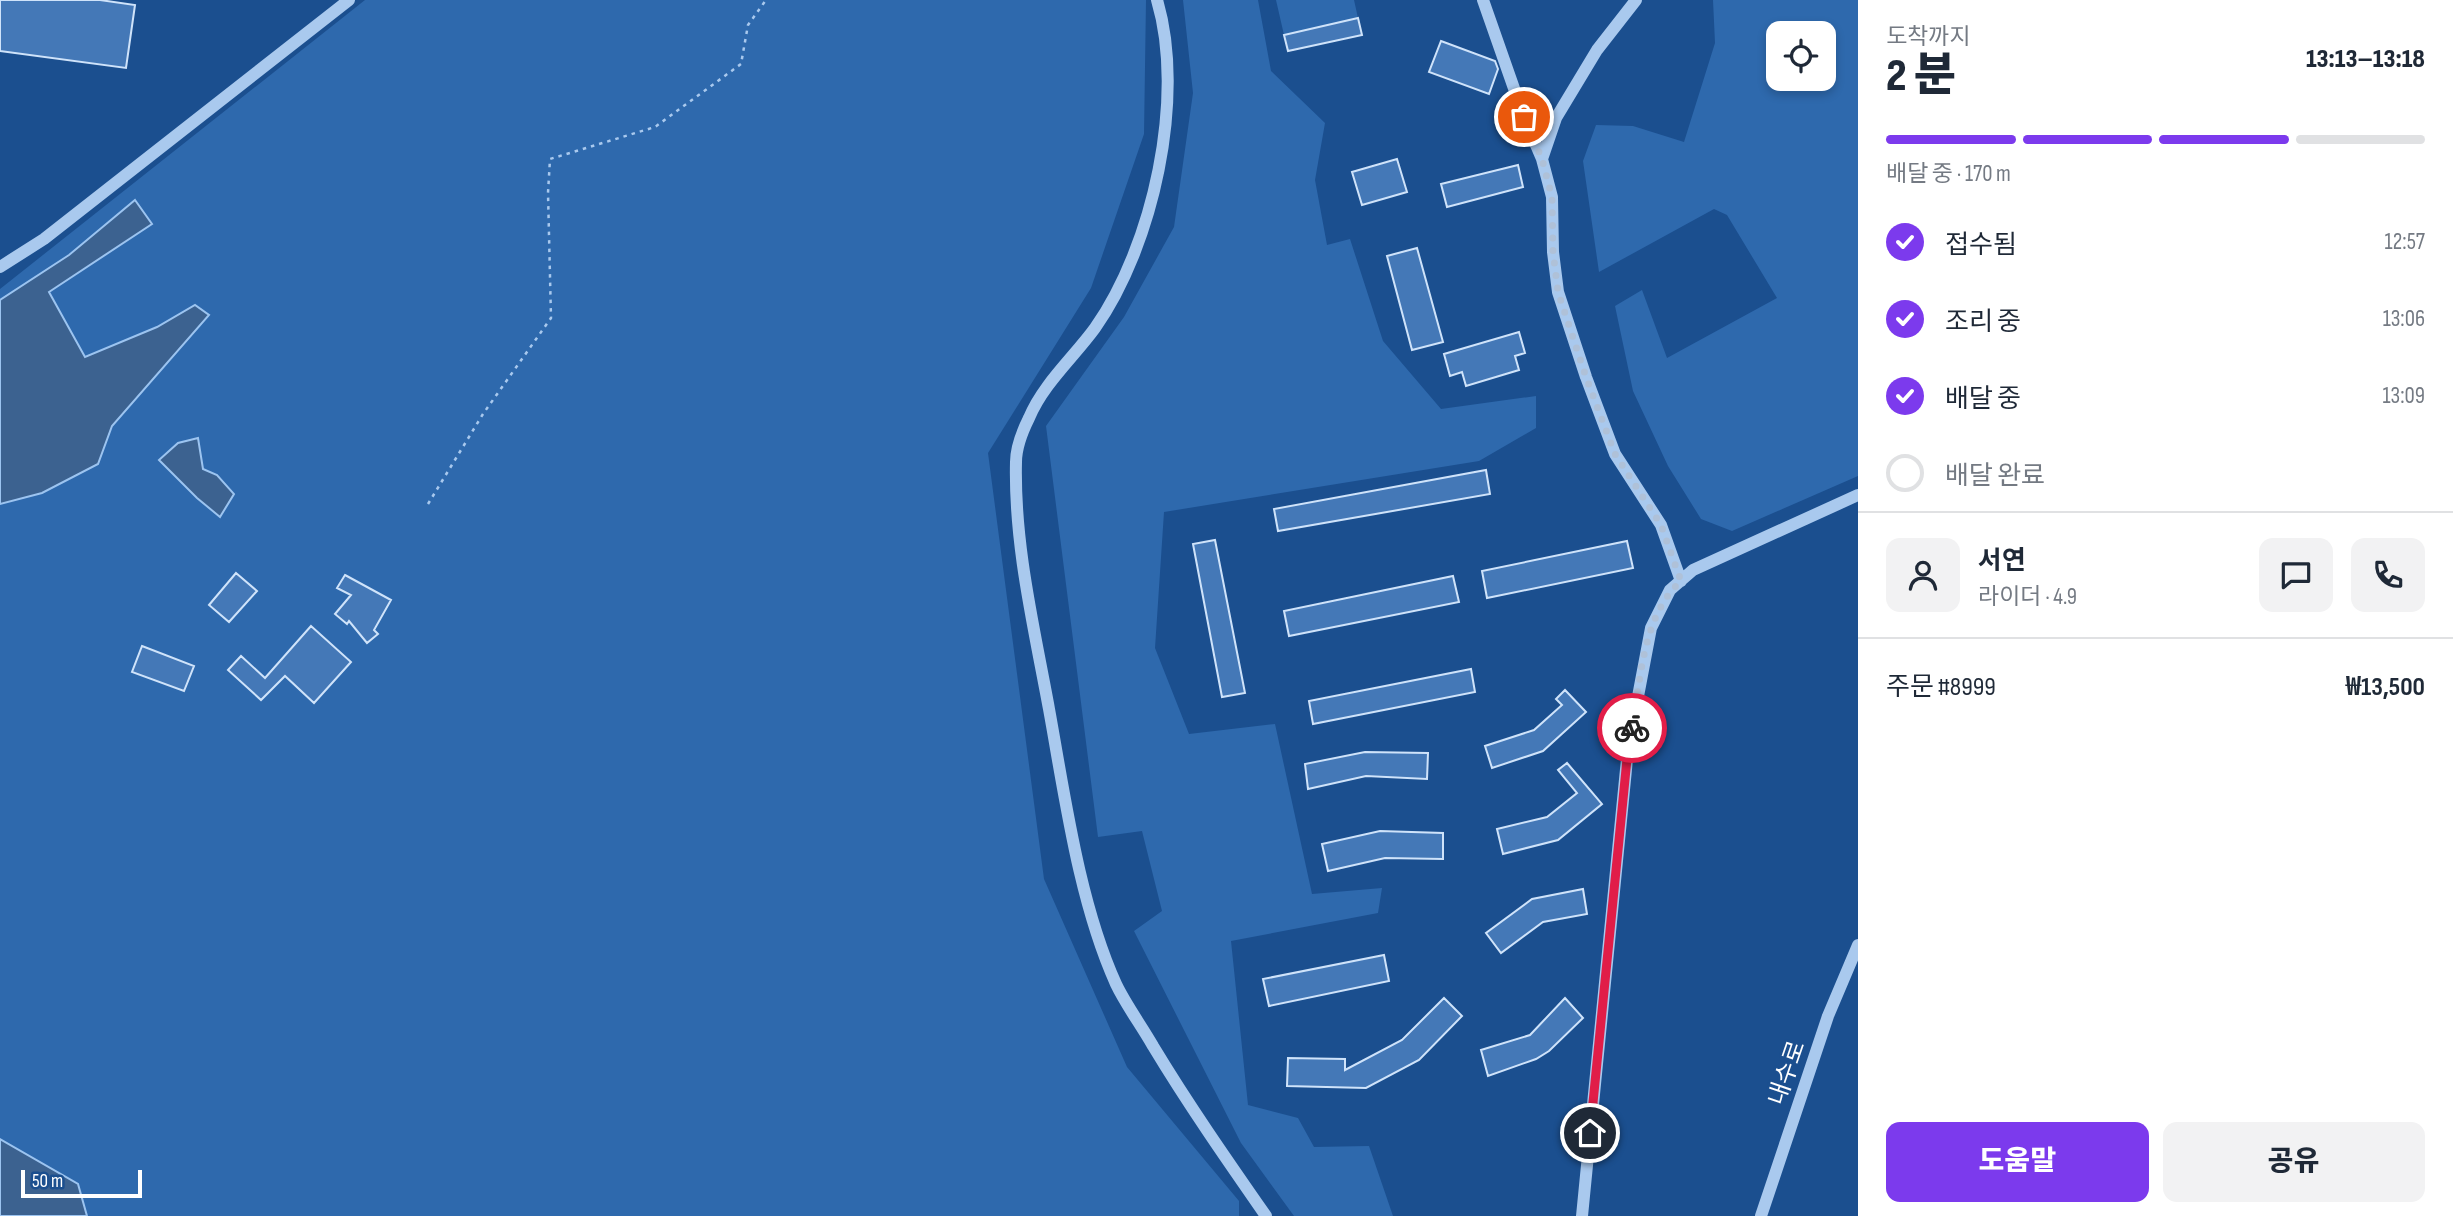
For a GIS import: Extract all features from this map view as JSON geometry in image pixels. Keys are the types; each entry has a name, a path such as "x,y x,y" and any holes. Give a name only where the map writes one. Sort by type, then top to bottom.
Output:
{"street":[{"path":"0,267 44,239 349,0"},
{"path":"1157,0 1168,62 1166,113 1156,182 1146,225 1120,283 1096,326 1029,416 1016,457 1020,548 1060,771 1089,912 1116,985 1194,1113 1266,1216"},
{"path":"1483,0 1524,117 1542,159 1552,197 1553,252 1558,292 1586,377 1615,454 1661,525 1681,581"},
{"path":"1542,159 1556,118 1597,50 1636,0"},
{"path":"1582,1216 1628,749 1651,628 1671,590 1693,570 1858,495"},
{"name":"내수로","path":"1761,1216 1828,1016 1858,945"}],"path":[{"path":"428,504 483,414 551,318 548,193 550,159 655,127 741,64 748,25 765,0"}],"shaded area":[{"path":"365,0 1146,0 1144,134 1091,288 988,453 1044,879 1127,1067 1239,1201 1239,1216 0,1216 0,289"},
{"path":"1183,0 1258,0 1271,71 1325,123 1315,180 1327,245 1350,239 1383,341 1441,409 1536,396 1536,428 1479,461 1164,512 1155,648 1189,734 1275,724 1312,894 1382,888 1378,913 1231,941 1248,1105 1298,1118 1314,1147 1369,1146 1393,1216 1294,1216 1241,1143 1134,931 1162,911 1142,831 1098,837 1046,426 1124,317 1174,227 1193,93"},
{"path":"1276,0 1354,0 1358,18 1284,35"},
{"path":"1713,0 1858,0 1858,476 1732,531 1701,519 1668,466 1633,391 1615,306 1642,290 1667,358 1777,298 1727,215 1714,209 1599,272 1583,161 1596,125 1633,126 1684,142 1715,43"},
{"path":"135,200 152,224 49,292 85,357 157,327 195,305 209,315 112,426 98,464 42,493 0,504 0,300 69,255"},
{"path":"198,438 203,469 217,475 234,494 220,517 159,460 178,443"},
{"path":"0,1139 78,1184 87,1216 0,1216"}],"building":[{"path":"0,0 100,0 135,5 126,68 0,51"},
{"path":"1358,18 1362,35 1288,51 1284,35"},
{"path":"1441,41 1495,61 1498,69 1489,94 1429,72"},
{"path":"1397,159 1407,192 1362,205 1352,172"},
{"path":"1518,165 1523,187 1447,207 1441,184"},
{"path":"1417,248 1443,342 1412,350 1387,256"},
{"path":"1519,332 1525,353 1515,356 1519,370 1466,386 1462,372 1450,376 1444,354"},
{"path":"1486,470 1490,494 1278,531 1274,509"},
{"path":"1215,540 1245,693 1222,697 1193,544"},
{"path":"1627,541 1633,568 1487,598 1482,571"},
{"path":"236,573 257,591 229,622 209,605"},
{"path":"345,575 391,600 374,630 378,634 367,643 349,621 347,624 335,614 351,595 337,588"},
{"path":"1453,576 1459,602 1289,636 1284,611"},
{"path":"311,626 351,662 314,703 285,676 261,700 228,670 241,656 265,678"},
{"path":"142,646 194,666 184,691 132,672"},
{"path":"1471,669 1475,692 1313,724 1309,701"},
{"path":"1565,690 1586,712 1543,751 1492,768 1485,746 1534,730 1562,705 1556,699"},
{"path":"1365,752 1428,753 1427,779 1366,776 1308,789 1305,764"},
{"path":"1567,763 1602,804 1558,840 1503,854 1497,829 1547,817 1577,793 1558,770"},
{"path":"1380,831 1443,833 1443,859 1385,858 1328,871 1322,844"},
{"path":"1583,889 1587,914 1543,922 1501,953 1486,933 1532,899"},
{"path":"1384,955 1389,981 1269,1006 1263,979"},
{"path":"1444,998 1462,1016 1419,1060 1366,1088 1287,1086 1288,1058 1345,1059 1345,1070 1402,1040"},
{"path":"1565,998 1583,1018 1549,1051 1536,1059 1488,1076 1481,1050 1530,1035"}],"way so far":[{"path":"1524,117 1542,159 1552,197 1553,252 1558,292 1586,377 1615,454 1661,525 1681,581 1671,590 1651,628 1632,728"}],"route":[{"path":"1590,1133 1632,728"}]}
